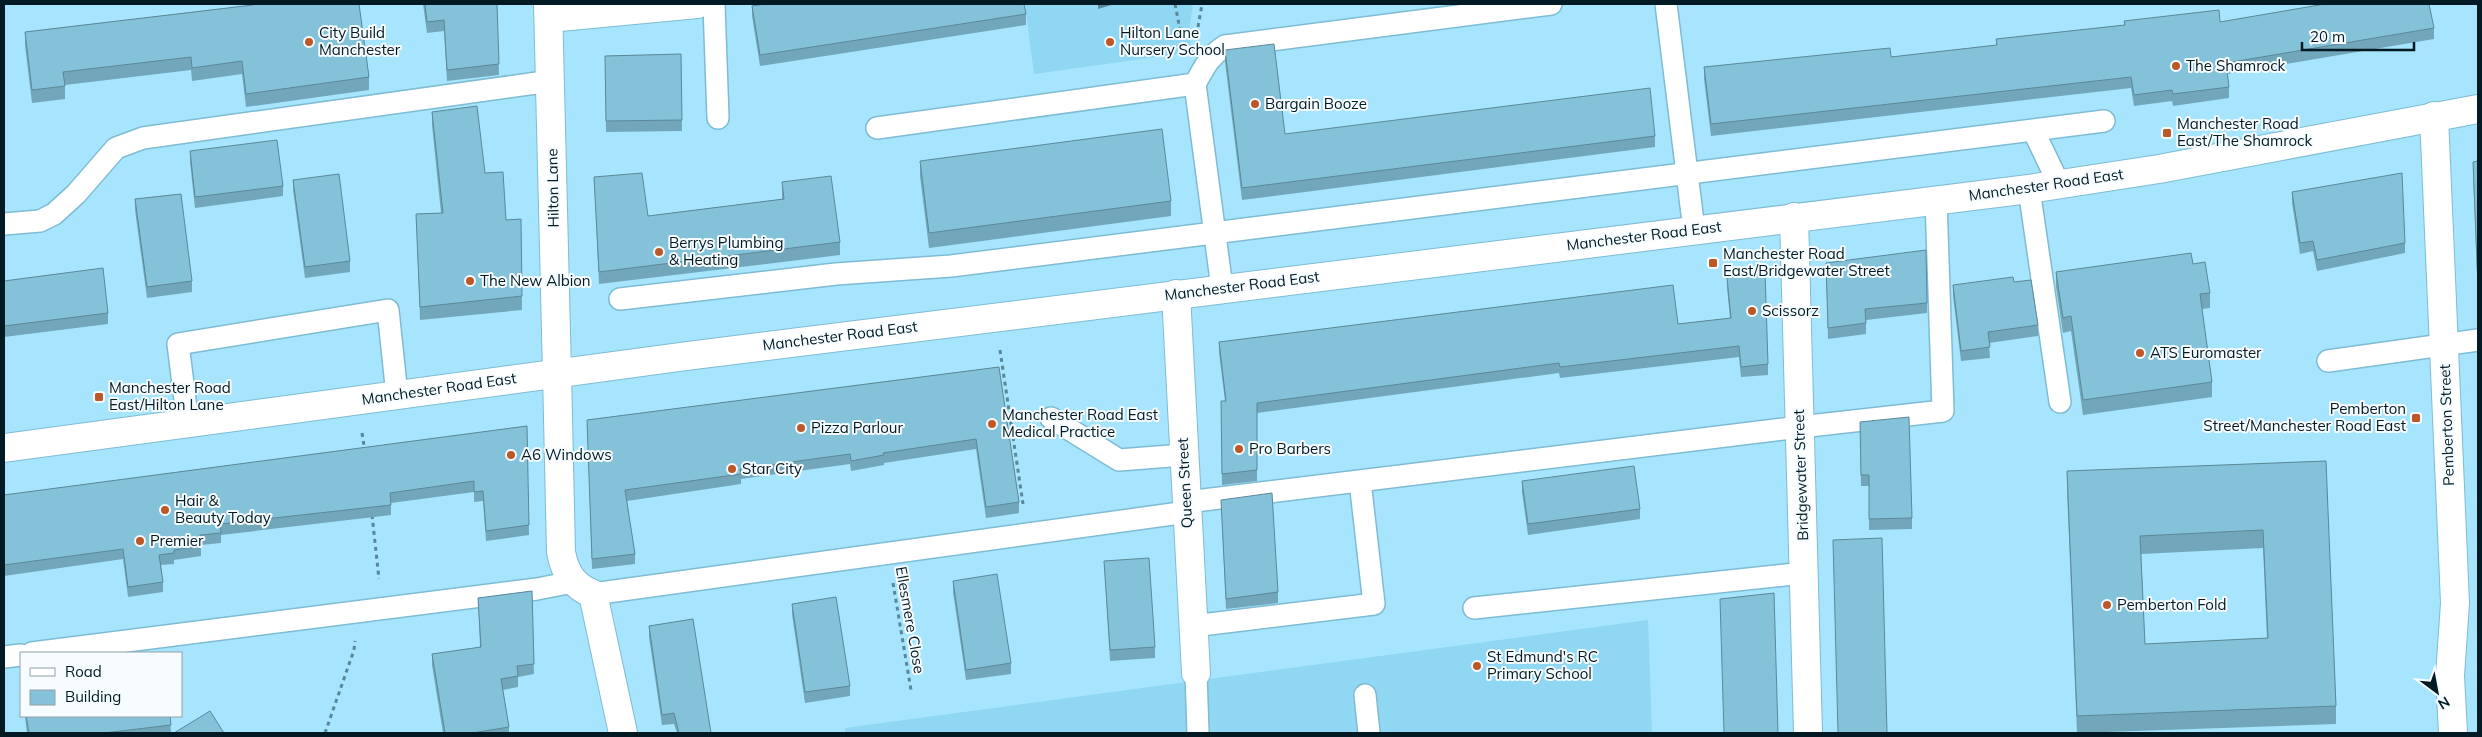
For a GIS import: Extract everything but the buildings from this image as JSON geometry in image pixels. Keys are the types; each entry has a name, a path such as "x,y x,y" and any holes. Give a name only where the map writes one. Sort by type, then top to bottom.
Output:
{"main road":[{"path":"548,11 698,4"},
{"name":"Hilton Lane","path":"548,11 561,552 564,567 583,588 624,733"},
{"name":"Manchester Road East","path":"4,448 557,373 2059,184 2159,169 2478,109"},
{"name":"Pemberton Street","path":"2434,116 2455,603 2450,676 2453,733"},
{"name":"Bridgewater Street","path":"1794,217 1808,733"},
{"name":"Queen Street","path":"1176,294 1196,673"}],"lane":[{"path":"714,4 718,118"},
{"path":"1222,288 1195,84 1214,53 1225,46 1551,4"},
{"path":"1666,4 1694,230"},
{"path":"4,224 40,220 54,214 76,194 116,148 143,138 551,81"},
{"path":"877,128 1195,84"},
{"path":"620,299 836,274 951,266 1687,172 2104,122"},
{"path":"2033,130 2059,184"},
{"path":"2029,188 2060,402"},
{"path":"40,652 537,589 583,588 888,553 1027,534 1187,507 1360,481 1800,427 1943,412 1936,200"},
{"path":"188,424 178,344 388,310 397,396"},
{"path":"2328,361 2478,340"},
{"path":"1051,418 1119,460 1183,455"},
{"path":"1193,626 1374,604 1360,481"},
{"path":"1474,608 1804,573"},
{"path":"4,657 20,655"},
{"path":"1196,673 1198,733"},
{"path":"1365,695 1369,733"}],"path":[{"path":"996,317 1027,534"},
{"path":"359,400 366,460"},
{"path":"371,510 382,609"},
{"name":"Ellesmere Close","path":"888,553 911,690"},
{"path":"325,733 354,650 355,612"}],"shaded area":[{"name":"Hilton Lane Nursery School","path":"1025,4 1193,4 1189,32 1192,52 1034,74"},
{"name":"St Edmund's RC Primary School","path":"1648,620 1652,733 845,733 845,728"}],"place":[{"name":"City Build Manchester","path":"309,42"},
{"name":"Hilton Lane Nursery School","path":"1110,42"},
{"name":"The Shamrock","path":"2176,66"},
{"name":"Bargain Booze","path":"1255,104"},
{"name":"Manchester Road East/The Shamrock","path":"2167,133"},
{"name":"Berrys Plumbing & Heating","path":"659,252"},
{"name":"Manchester Road East/Bridgewater Street","path":"1713,263"},
{"name":"The New Albion","path":"470,281"},
{"name":"Scissorz","path":"1752,311"},
{"name":"ATS Euromaster","path":"2140,353"},
{"name":"Manchester Road East/Hilton Lane","path":"99,397"},
{"name":"Pemberton Street/Manchester Road East","path":"2416,418"},
{"name":"Manchester Road East Medical Practice","path":"992,424"},
{"name":"Pizza Parlour","path":"801,428"},
{"name":"Pro Barbers","path":"1239,449"},
{"name":"A6 Windows","path":"511,455"},
{"name":"Star City","path":"732,469"},
{"name":"Hair & Beauty Today","path":"165,510"},
{"name":"Premier","path":"140,541"},
{"name":"Pemberton Fold","path":"2107,605"},
{"name":"St Edmund's RC Primary School","path":"1477,666"}]}
